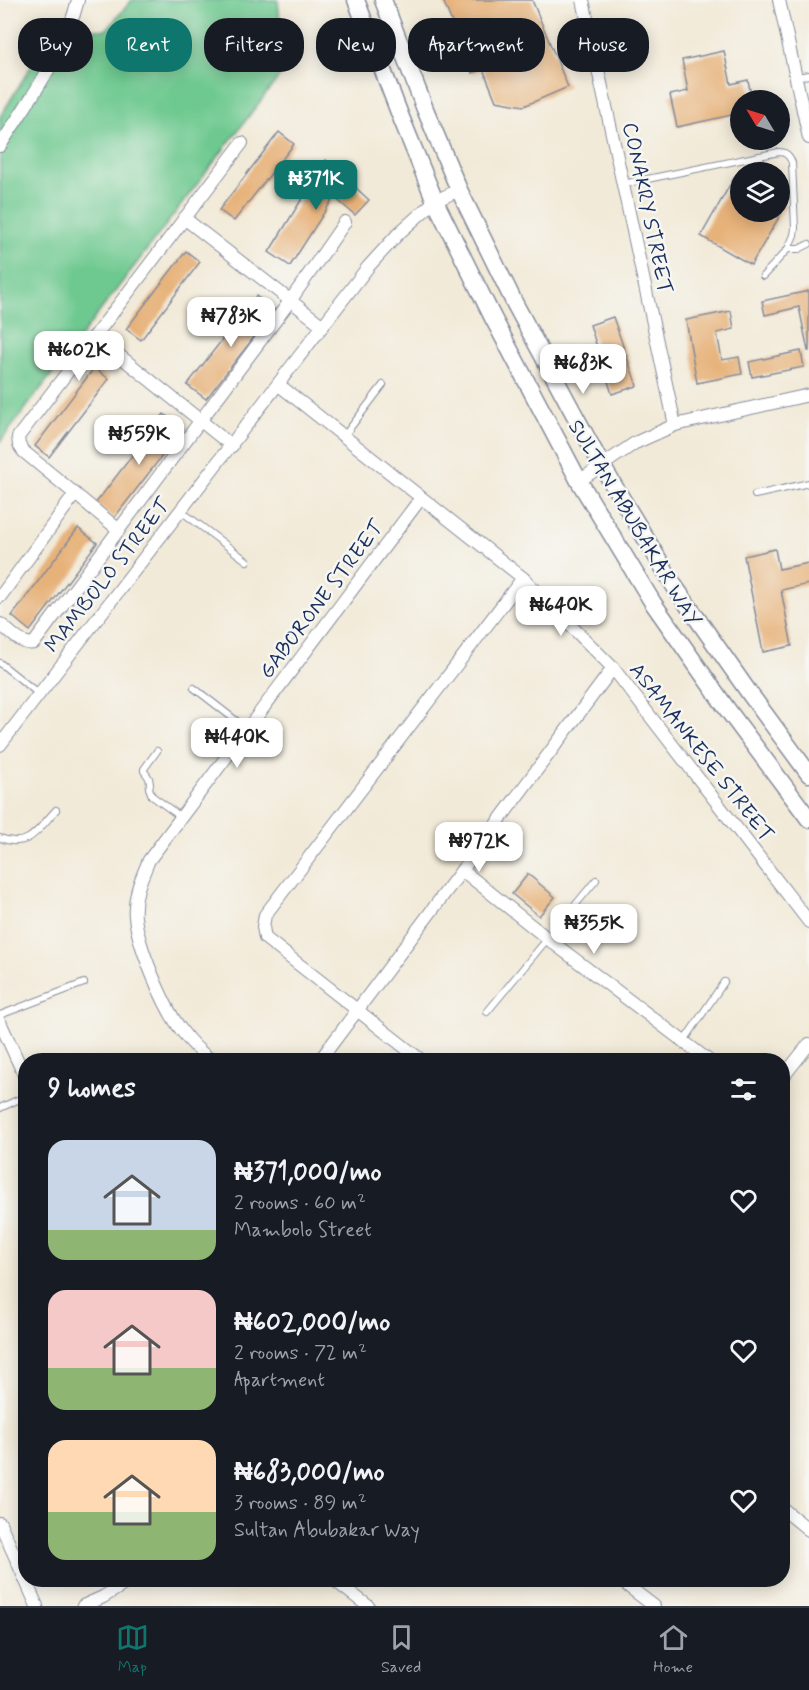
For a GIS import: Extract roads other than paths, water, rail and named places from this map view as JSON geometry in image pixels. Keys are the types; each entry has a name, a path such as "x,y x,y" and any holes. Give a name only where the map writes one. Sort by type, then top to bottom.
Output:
{"main road":[{"name":"SULTAN ABUBAKAR WAY","path":"356,0 435,201 579,482 653,603 727,709 809,819"},
{"name":"SULTAN ABUBAKAR WAY","path":"383,0 424,109 459,190 515,304 602,466 675,587 809,774"}],"street":[{"path":"0,146 52,62 75,14 78,0"},
{"name":"CONAKRY STREET","path":"583,0 675,425"},
{"path":"779,0 809,138"},
{"path":"119,530 23,451 19,445 18,436 242,143"},
{"name":"MAMBOLO STREET","path":"0,744 368,267 399,233 435,201 459,190"},
{"path":"184,218 323,326"},
{"path":"0,624 23,642 34,643 290,301 345,222"},
{"path":"95,336 232,446"},
{"name":"ASAMANKESE STREET","path":"279,385 523,578 613,668 809,922"},
{"path":"579,482 635,443 675,425 809,395"},
{"path":"0,597 75,494"},
{"name":"GABORONE STREET","path":"202,1053 181,1030 160,992 144,954 135,917 137,888 149,860 421,498"},
{"path":"412,1053 265,938 263,927 265,915 523,578"},
{"path":"325,1053 613,668"},
{"path":"462,870 548,939 699,1053"},
{"path":"0,1022 18,1061"},
{"path":"790,1068 809,1044"},
{"path":"790,1515 809,1530"},
{"path":"0,1523 18,1563"},
{"path":"29,1587 37,1606"},
{"path":"83,1606 119,1587"},
{"path":"343,1587 368,1606"},
{"path":"629,1587 654,1606"}],"lane":[{"path":"796,76 809,75"},
{"path":"623,184 783,152 790,158 793,174 795,228 788,249 763,276"},
{"path":"788,249 799,249 809,244"},
{"path":"344,437 383,385"},
{"path":"755,495 809,483"},
{"path":"181,511 247,561"},
{"path":"0,663 39,694"},
{"path":"194,688 248,729"},
{"path":"157,751 144,769 149,778 149,792 181,817"},
{"path":"0,838 16,842 27,840 56,810"},
{"path":"487,1012 596,880"},
{"path":"684,1042 724,982"},
{"path":"0,1015 84,983"},
{"path":"0,1107 18,1099"}]}
